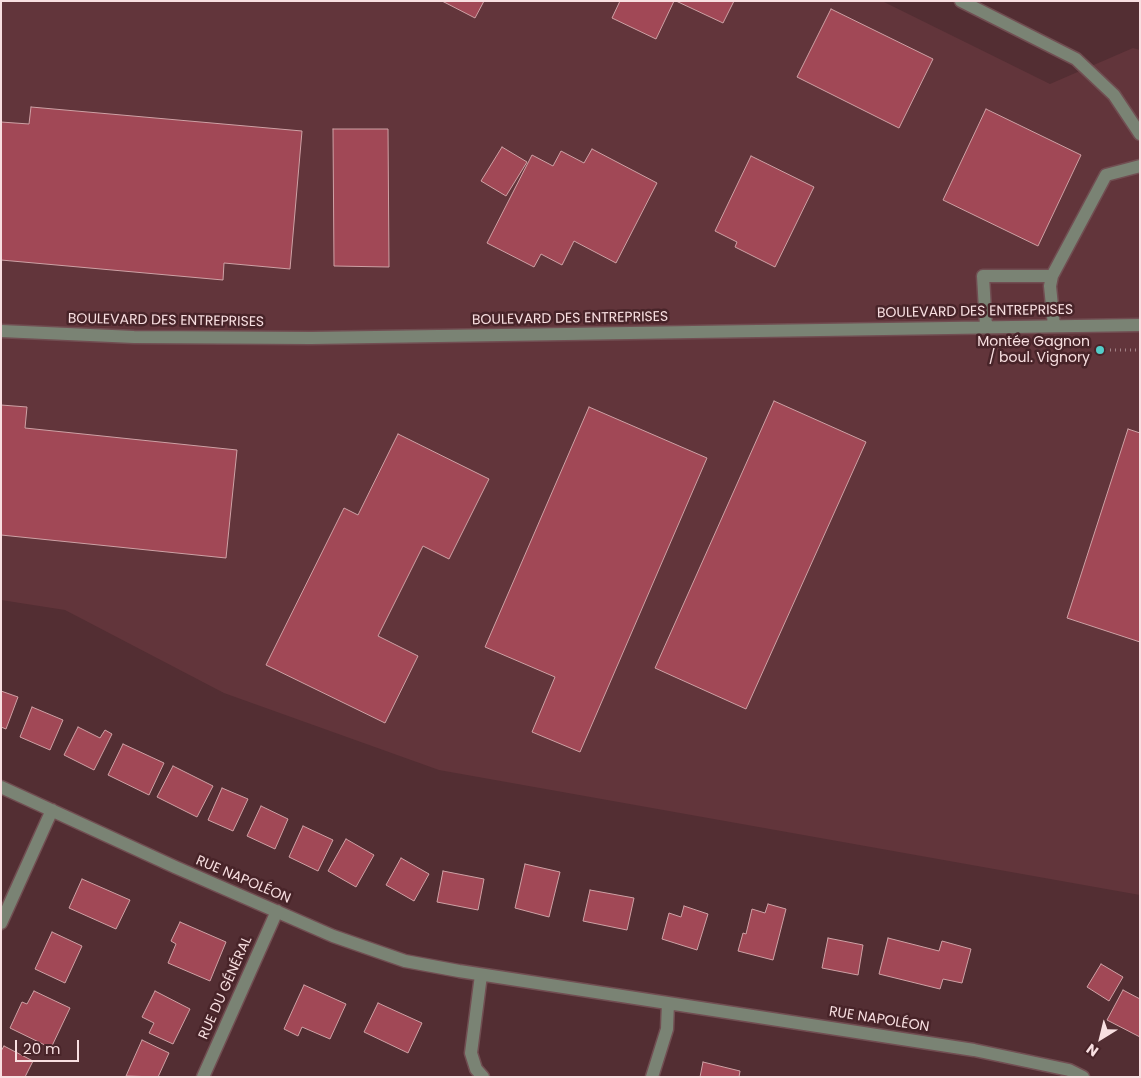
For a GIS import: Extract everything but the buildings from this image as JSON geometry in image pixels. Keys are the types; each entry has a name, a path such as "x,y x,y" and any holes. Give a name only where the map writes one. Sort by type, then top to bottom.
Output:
{"street":[{"path":"961,1 1076,59 1114,95 1140,134"},
{"path":"1054,326 1050,286 1052,276 1106,175 1140,166"},
{"path":"986,327 983,276 1052,276"},
{"name":"BOULEVARD DES ENTREPRISES","path":"1,331 134,337 312,338 1140,325"},
{"name":"RUE NAPOLÉON","path":"1,787 175,867 277,911 373,951 405,961 481,975 974,1050 1069,1070 1083,1077"},
{"path":"1,923 52,810"},
{"name":"RUE DU GÉNÉRAL","path":"202,1077 277,911"},
{"path":"481,975 471,1053 476,1069 483,1077"},
{"path":"652,1077 667,1029 668,1003"}],"path":[{"path":"1100,350 1140,350"}],"shaded area":[{"path":"1,1 882,1 1050,84 1133,48 1140,50 1140,895 439,770 224,693 65,610 1,600"}],"place":[{"name":"Montée Gagnon / boul. Vignory","path":"1100,350"}]}
